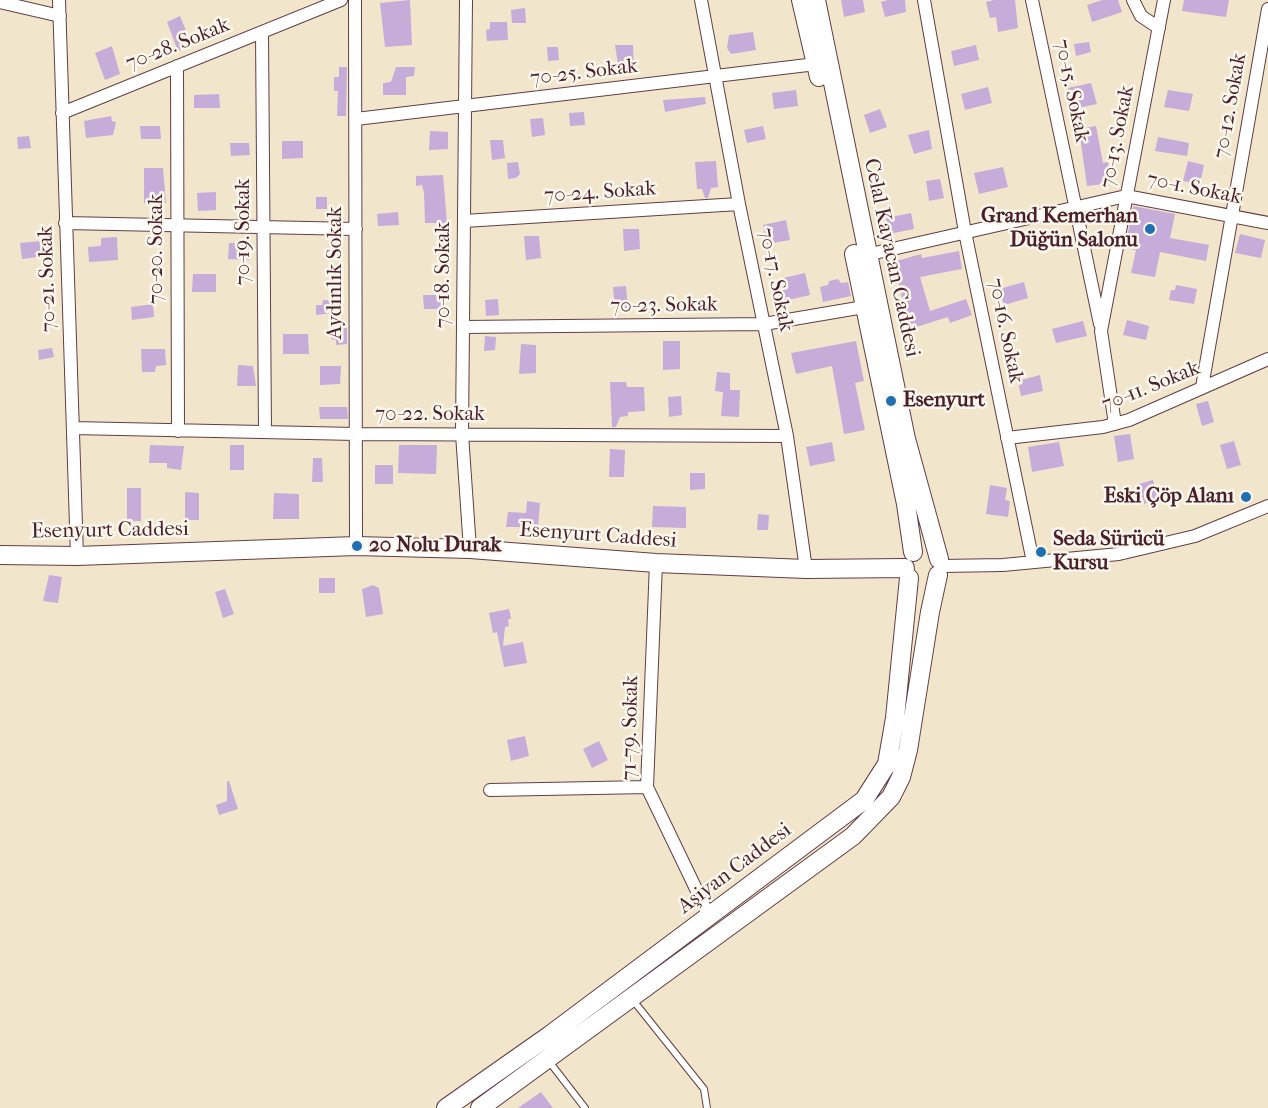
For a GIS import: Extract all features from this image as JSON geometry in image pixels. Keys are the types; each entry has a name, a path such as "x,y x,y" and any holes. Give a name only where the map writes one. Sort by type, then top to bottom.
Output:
{"street":[{"name":"70-21. Sokak","path":"59,0 77,556"},
{"name":"70-28. Sokak","path":"62,113 341,0"},
{"name":"Aydınlık Sokak","path":"355,0 356,546"},
{"name":"70-18. Sokak","path":"466,0 462,434 470,549"},
{"name":"70-17. Sokak","path":"701,0 739,204 787,436 806,569"},
{"name":"Celal Kayacan Caddesi","path":"801,0 906,504 909,566"},
{"name":"Celal Kayacan Caddesi","path":"816,0 866,255 906,440 940,567"},
{"name":"70-16. Sokak","path":"924,0 965,232 1033,562"},
{"name":"70-15. Sokak","path":"1032,0 1101,331"},
{"path":"1133,0 1141,16 1159,28"},
{"name":"70-13. Sokak","path":"1115,424 1101,331 1164,0"},
{"path":"0,2 60,16"},
{"name":"70-12. Sokak","path":"1202,387 1268,9"},
{"name":"70-19. Sokak","path":"262,32 265,431"},
{"name":"70-25. Sokak","path":"356,119 716,78 816,64"},
{"name":"70-20. Sokak","path":"177,66 178,430"},
{"name":"70-1. Sokak","path":"866,255 1126,196 1268,224"},
{"name":"70-24. Sokak","path":"464,221 739,204"},
{"path":"65,223 356,229"},
{"name":"70-23. Sokak","path":"463,327 764,324 864,307"},
{"name":"70-11. Sokak","path":"1007,438 1115,424 1268,359"},
{"name":"70-22. Sokak","path":"74,428 356,434 787,436"},
{"path":"940,567 930,550 921,549 909,566 924,584 940,567 1119,554 1195,536 1268,506"},
{"name":"Esenyurt Caddesi","path":"0,555 77,556 356,546 470,549 657,563 806,569 909,566"},
{"name":"71-79. Sokak","path":"657,563 647,787 709,916"},
{"name":"Aşiyan Caddesi","path":"446,1108 864,800 887,764 896,718 909,566"},
{"name":"Aşiyan Caddesi","path":"480,1108 853,836 891,797 901,777 908,750 930,612 940,567"},
{"path":"490,790 647,787"}],"lane":[{"path":"631,998 704,1089 707,1108"},
{"path":"548,1059 585,1108"}],"building":[{"path":"410,0 412,45 385,47 380,3"},
{"path":"841,0 863,0 865,12 844,17"},
{"path":"905,0 906,12 885,17 881,2"},
{"path":"1015,0 1018,28 998,32 996,17 990,18 986,2"},
{"path":"1102,0 1118,0 1122,12 1092,22 1087,5"},
{"path":"1184,0 1229,0 1226,17 1182,11"},
{"path":"525,8 526,23 512,23 511,10"},
{"path":"180,16 192,45 178,51 167,22"},
{"path":"490,22 507,22 508,40 487,41 486,30 490,29"},
{"path":"753,32 756,50 731,54 727,48 729,35"},
{"path":"1089,42 1091,52 1076,56 1074,44"},
{"path":"615,45 633,45 634,71 619,71"},
{"path":"976,45 979,60 954,66 951,51"},
{"path":"112,46 120,74 105,80 95,53"},
{"path":"547,47 558,47 559,60 548,61"},
{"path":"339,67 347,67 346,116 337,116 338,91 334,91 334,77 339,77"},
{"path":"396,67 415,67 414,76 406,77 406,95 383,95 383,83 391,82"},
{"path":"1091,83 1097,104 1073,109 1068,88"},
{"path":"988,87 992,103 965,110 961,94"},
{"path":"796,90 798,106 774,109 772,93"},
{"path":"1168,90 1193,94 1189,111 1164,107"},
{"path":"219,94 220,108 194,108 194,95"},
{"path":"705,97 706,104 665,112 663,100"},
{"path":"880,109 887,127 870,133 864,115"},
{"path":"584,112 585,125 570,126 569,113"},
{"path":"111,116 112,121 116,122 113,135 86,138 84,121"},
{"path":"543,118 545,135 532,137 530,119"},
{"path":"140,126 160,126 161,139 141,139"},
{"path":"763,126 766,139 747,143 744,130"},
{"path":"1096,126 1103,163 1108,162 1111,183 1087,186 1079,129"},
{"path":"929,130 932,149 914,154 908,135"},
{"path":"430,131 448,132 448,149 429,150"},
{"path":"29,136 31,148 18,149 17,137"},
{"path":"1158,137 1189,143 1187,156 1155,151"},
{"path":"490,140 503,140 505,158 492,160"},
{"path":"282,141 303,141 303,158 282,159"},
{"path":"230,143 249,143 250,155 231,156"},
{"path":"716,161 718,187 711,188 708,198 705,198 702,189 697,189 695,162"},
{"path":"1188,161 1204,165 1200,184 1183,181"},
{"path":"518,162 520,174 516,178 508,179 507,163"},
{"path":"1003,167 1008,187 979,194 974,173"},
{"path":"144,168 163,168 166,203 144,203"},
{"path":"443,175 447,223 425,223 424,193 422,185 416,186 416,176"},
{"path":"940,179 944,198 929,201 926,181"},
{"path":"216,192 216,210 198,211 197,193"},
{"path":"316,197 327,197 327,209 316,209"},
{"name":"Grand Kemerhan Düğün Salonu","path":"1133,206 1175,214 1170,238 1209,245 1206,261 1160,252 1155,277 1131,273 1136,250 1125,248"},
{"path":"398,212 399,225 378,226 377,214"},
{"path":"911,213 914,229 889,234 886,218"},
{"path":"786,220 790,240 767,244 763,225"},
{"path":"623,229 639,229 640,249 624,251"},
{"path":"1240,234 1265,240 1261,258 1235,253"},
{"path":"524,236 539,236 541,258 526,260"},
{"path":"117,237 118,260 89,262 88,247 101,246 101,238"},
{"path":"50,240 53,255 22,259 20,243"},
{"path":"229,243 251,243 250,260 228,259"},
{"path":"959,251 962,269 920,277 930,311 966,299 972,315 950,323 948,317 910,329 893,262 921,254 922,258"},
{"path":"805,273 810,295 784,301 779,279"},
{"path":"193,274 216,274 216,292 192,292"},
{"path":"838,279 841,283 848,282 851,296 823,302 820,287 828,285 829,281"},
{"path":"1024,282 1028,298 1004,305 999,289"},
{"path":"1176,285 1197,289 1194,304 1169,300 1171,290 1175,290"},
{"path":"626,286 628,309 615,310 613,287"},
{"path":"423,295 445,295 447,309 424,309"},
{"path":"498,299 499,315 486,316 485,300"},
{"path":"323,300 341,301 341,312 316,315 316,305 322,305"},
{"path":"153,304 154,317 132,320 131,307"},
{"path":"1127,320 1149,326 1146,340 1123,335"},
{"path":"1083,321 1087,336 1056,343 1052,329"},
{"path":"332,328 347,328 347,344 336,345 336,340 331,339"},
{"path":"283,334 308,334 309,354 283,354"},
{"path":"485,336 496,337 495,350 484,351"},
{"path":"663,341 680,341 680,369 663,370"},
{"path":"856,341 864,381 855,383 865,430 844,434 832,366 796,374 791,353"},
{"path":"521,344 536,345 536,373 519,374"},
{"path":"52,348 54,357 39,360 38,350"},
{"path":"141,349 165,349 166,365 156,366 155,372 142,372"},
{"path":"238,365 253,366 256,386 237,386"},
{"path":"320,366 341,366 340,384 320,385"},
{"path":"717,372 730,373 730,390 740,390 739,417 721,416 723,392 715,391"},
{"path":"1040,375 1043,391 1021,396 1018,381"},
{"path":"610,382 626,382 627,387 644,387 645,411 628,412 628,416 620,417 616,427 612,427"},
{"path":"681,396 682,415 669,417 668,397"},
{"path":"1208,401 1214,422 1202,426 1196,404"},
{"path":"319,407 347,407 348,419 320,419"},
{"path":"1130,434 1134,459 1118,462 1114,436"},
{"path":"1234,441 1241,465 1227,469 1220,445"},
{"path":"832,442 835,461 810,466 806,447"},
{"path":"1059,442 1064,466 1032,472 1028,447"},
{"path":"150,445 184,446 181,470 167,468 167,463 149,463"},
{"path":"230,445 244,445 244,470 230,470"},
{"path":"399,445 437,445 436,474 398,473"},
{"path":"610,449 625,450 624,477 609,477"},
{"path":"313,458 322,458 323,482 312,482"},
{"path":"375,465 393,465 393,484 375,484"},
{"path":"690,473 705,473 705,489 690,490"},
{"path":"1153,480 1159,499 1144,504 1139,484"},
{"path":"990,485 1007,488 1005,500 1010,501 1008,517 986,514"},
{"path":"127,488 141,488 141,521 127,521"},
{"path":"185,492 199,493 199,520 185,520"},
{"path":"274,493 299,494 299,519 273,519"},
{"path":"527,501 540,503 538,527 506,527 508,512 526,513"},
{"path":"653,506 686,507 686,528 652,527"},
{"path":"758,514 769,515 768,530 757,530"},
{"path":"49,575 62,577 58,603 43,601"},
{"path":"319,578 335,578 335,593 319,593"},
{"path":"373,585 379,588 383,614 366,617 362,589"},
{"path":"225,589 234,614 223,618 215,592"},
{"path":"509,609 511,618 508,620 509,626 505,627 503,646 523,642 527,663 504,667 497,632 493,633 489,613"},
{"path":"525,736 529,756 511,761 507,740"},
{"path":"599,741 608,760 592,768 583,749"},
{"path":"227,781 229,781 238,809 219,815 216,805 227,801"},
{"path":"541,1092 553,1108 518,1108"}],"place":[{"name":"Grand Kemerhan Düğün Salonu","path":"1150,229"},
{"name":"Esenyurt","path":"891,401"},
{"name":"Eski Çöp Alanı","path":"1246,497"},
{"name":"20 Nolu Durak","path":"357,546"},
{"name":"Seda Sürücü Kursu","path":"1041,552"}]}
